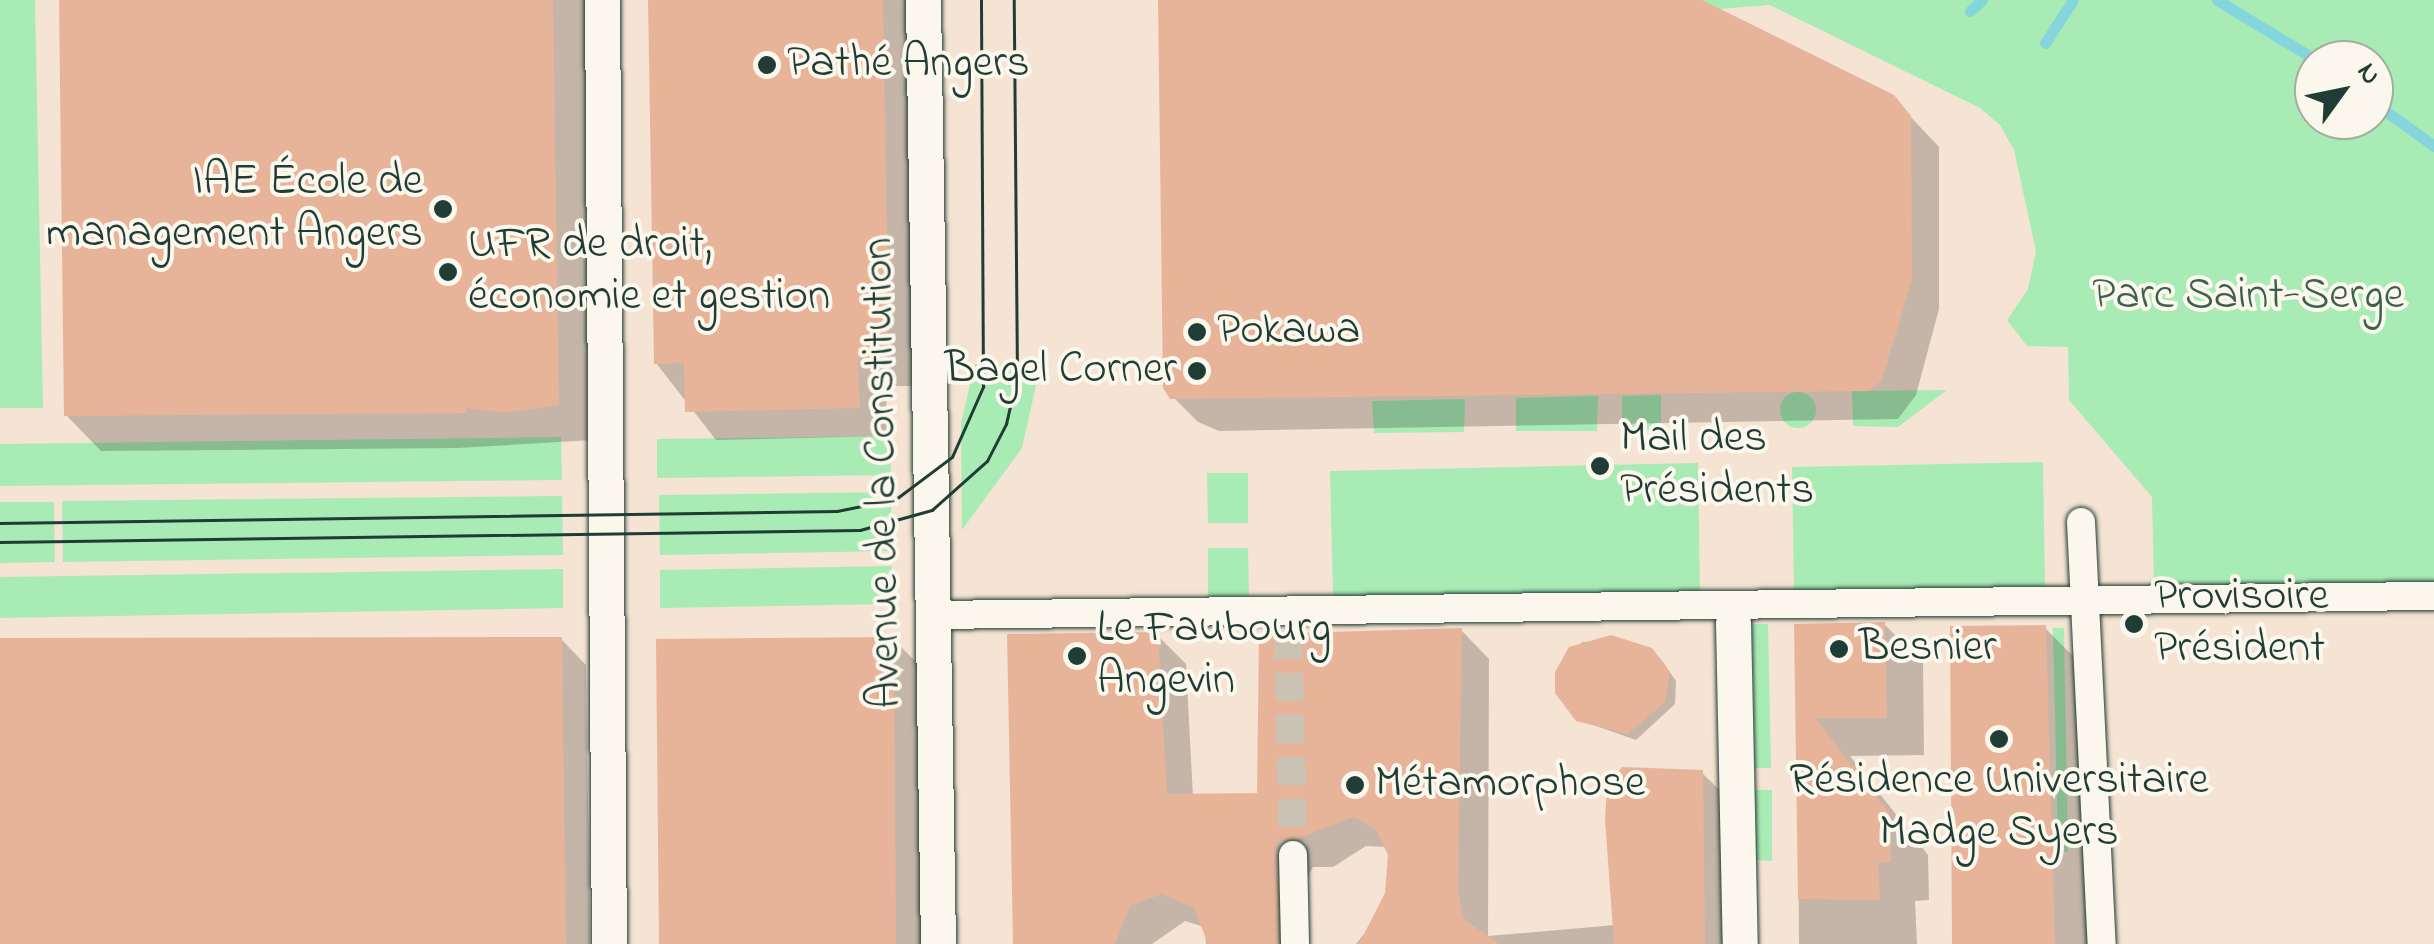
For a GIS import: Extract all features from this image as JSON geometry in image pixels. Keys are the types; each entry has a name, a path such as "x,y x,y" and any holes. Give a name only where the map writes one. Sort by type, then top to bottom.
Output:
{"street":[{"path":"602,0 609,944"},
{"name":"Avenue de la Constitution","path":"923,0 938,944"},
{"path":"2082,522 2102,944"},
{"path":"935,615 1289,622 2083,599 2434,596"},
{"path":"1733,623 1740,944"},
{"path":"1293,855 1295,944"}],"green space":[{"path":"0,0 35,0 43,408 0,408"},
{"name":"Parc Saint-Serge","path":"1702,0 2434,0 2434,583 2154,588 2152,497 2069,400 2068,347 2027,346 2007,320 2028,289 2036,251 2014,150 2000,125 1980,108 1770,5 1719,9"},
{"path":"1041,363 1022,448 962,530 961,423 975,364"},
{"path":"1947,390 1898,427 1853,426 1852,391"},
{"path":"1798,392 1811,397 1816,410 1811,423 1798,428 1785,423 1780,410 1785,397"},
{"path":"1661,395 1661,430 1622,430 1622,396"},
{"path":"1598,396 1597,431 1516,431 1516,398"},
{"path":"1465,399 1464,432 1374,433 1372,401"},
{"path":"890,436 891,475 657,478 657,439"},
{"path":"561,437 562,480 0,486 0,444"},
{"path":"2043,462 2045,589 1794,591 1792,467"},
{"path":"1698,463 1700,592 1333,596 1330,471"},
{"path":"1207,473 1248,473 1248,523 1208,523"},
{"path":"891,492 892,551 660,555 659,495"},
{"path":"562,496 563,555 63,562 62,501"},
{"path":"0,502 54,502 55,562 0,563"},
{"path":"1208,548 1248,548 1249,598 1208,597"},
{"path":"892,566 893,604 660,608 660,570"},
{"path":"563,569 563,608 0,618 0,577"},
{"path":"1752,624 1768,624 1771,768 1755,768"},
{"path":"2053,628 2064,628 2068,852 2058,852"},
{"path":"1755,790 1772,790 1772,861 1756,860"}],"building":[{"path":"59,0 553,0 559,405 505,413 466,408 466,413 64,416"},
{"path":"648,0 883,0 889,358 858,359 860,408 685,412 684,363 654,364"},
{"path":"1158,0 1702,0 1894,95 1911,116 1912,279 1882,380 1869,391 1170,399 1163,388"},
{"path":"1885,622 1887,718 1815,718 1890,814 1891,862 1878,863 1880,900 1798,899 1794,624"},
{"name":"Résidence Universitaire Madge Syers","path":"2046,625 2055,944 1952,944 1950,626"},
{"name":"Métamorphose","path":"1462,628 1458,893 1464,919 1499,944 1359,944 1385,893 1388,855 1376,830 1354,817 1278,846 1278,944 1208,944 1194,908 1162,894 1130,906 1115,944 1013,944 1007,634 1158,632 1167,794 1257,793 1259,634"},
{"path":"1611,635 1652,648 1670,672 1665,702 1628,734 1576,721 1555,693 1555,672 1569,647"},
{"path":"562,637 566,944 0,944 0,638"},
{"path":"894,637 896,944 659,944 656,639"},
{"path":"1622,767 1703,770 1705,944 1614,944 1605,819 1607,787"}],"waterway":[{"path":"1970,11 1982,0"},
{"path":"2045,43 2073,0"},
{"path":"2217,0 2294,47"},
{"path":"2394,117 2434,146"}],"tunnel":[{"path":"1288,631 1293,855"}],"tram line":[{"path":"0,523 837,511 896,499 952,457 983,387 981,0"},
{"path":"0,542 860,530 932,510 987,461 1006,424 1017,376 1014,0"}],"place":[{"name":"Pathé Angers","path":"767,65"},
{"name":"IAE École de management Angers","path":"443,209"},
{"name":"UFR de droit, économie et gestion","path":"448,272"},
{"name":"Pokawa","path":"1197,332"},
{"name":"Bagel Corner","path":"1197,371"},
{"name":"Mail des Présidents","path":"1600,466"},
{"name":"Provisoire Président","path":"2134,624"},
{"name":"Besnier","path":"1839,649"},
{"name":"Le Faubourg Angevin","path":"1077,656"},
{"name":"Résidence Universitaire Madge Syers","path":"1999,739"},
{"name":"Métamorphose","path":"1355,785"}]}
